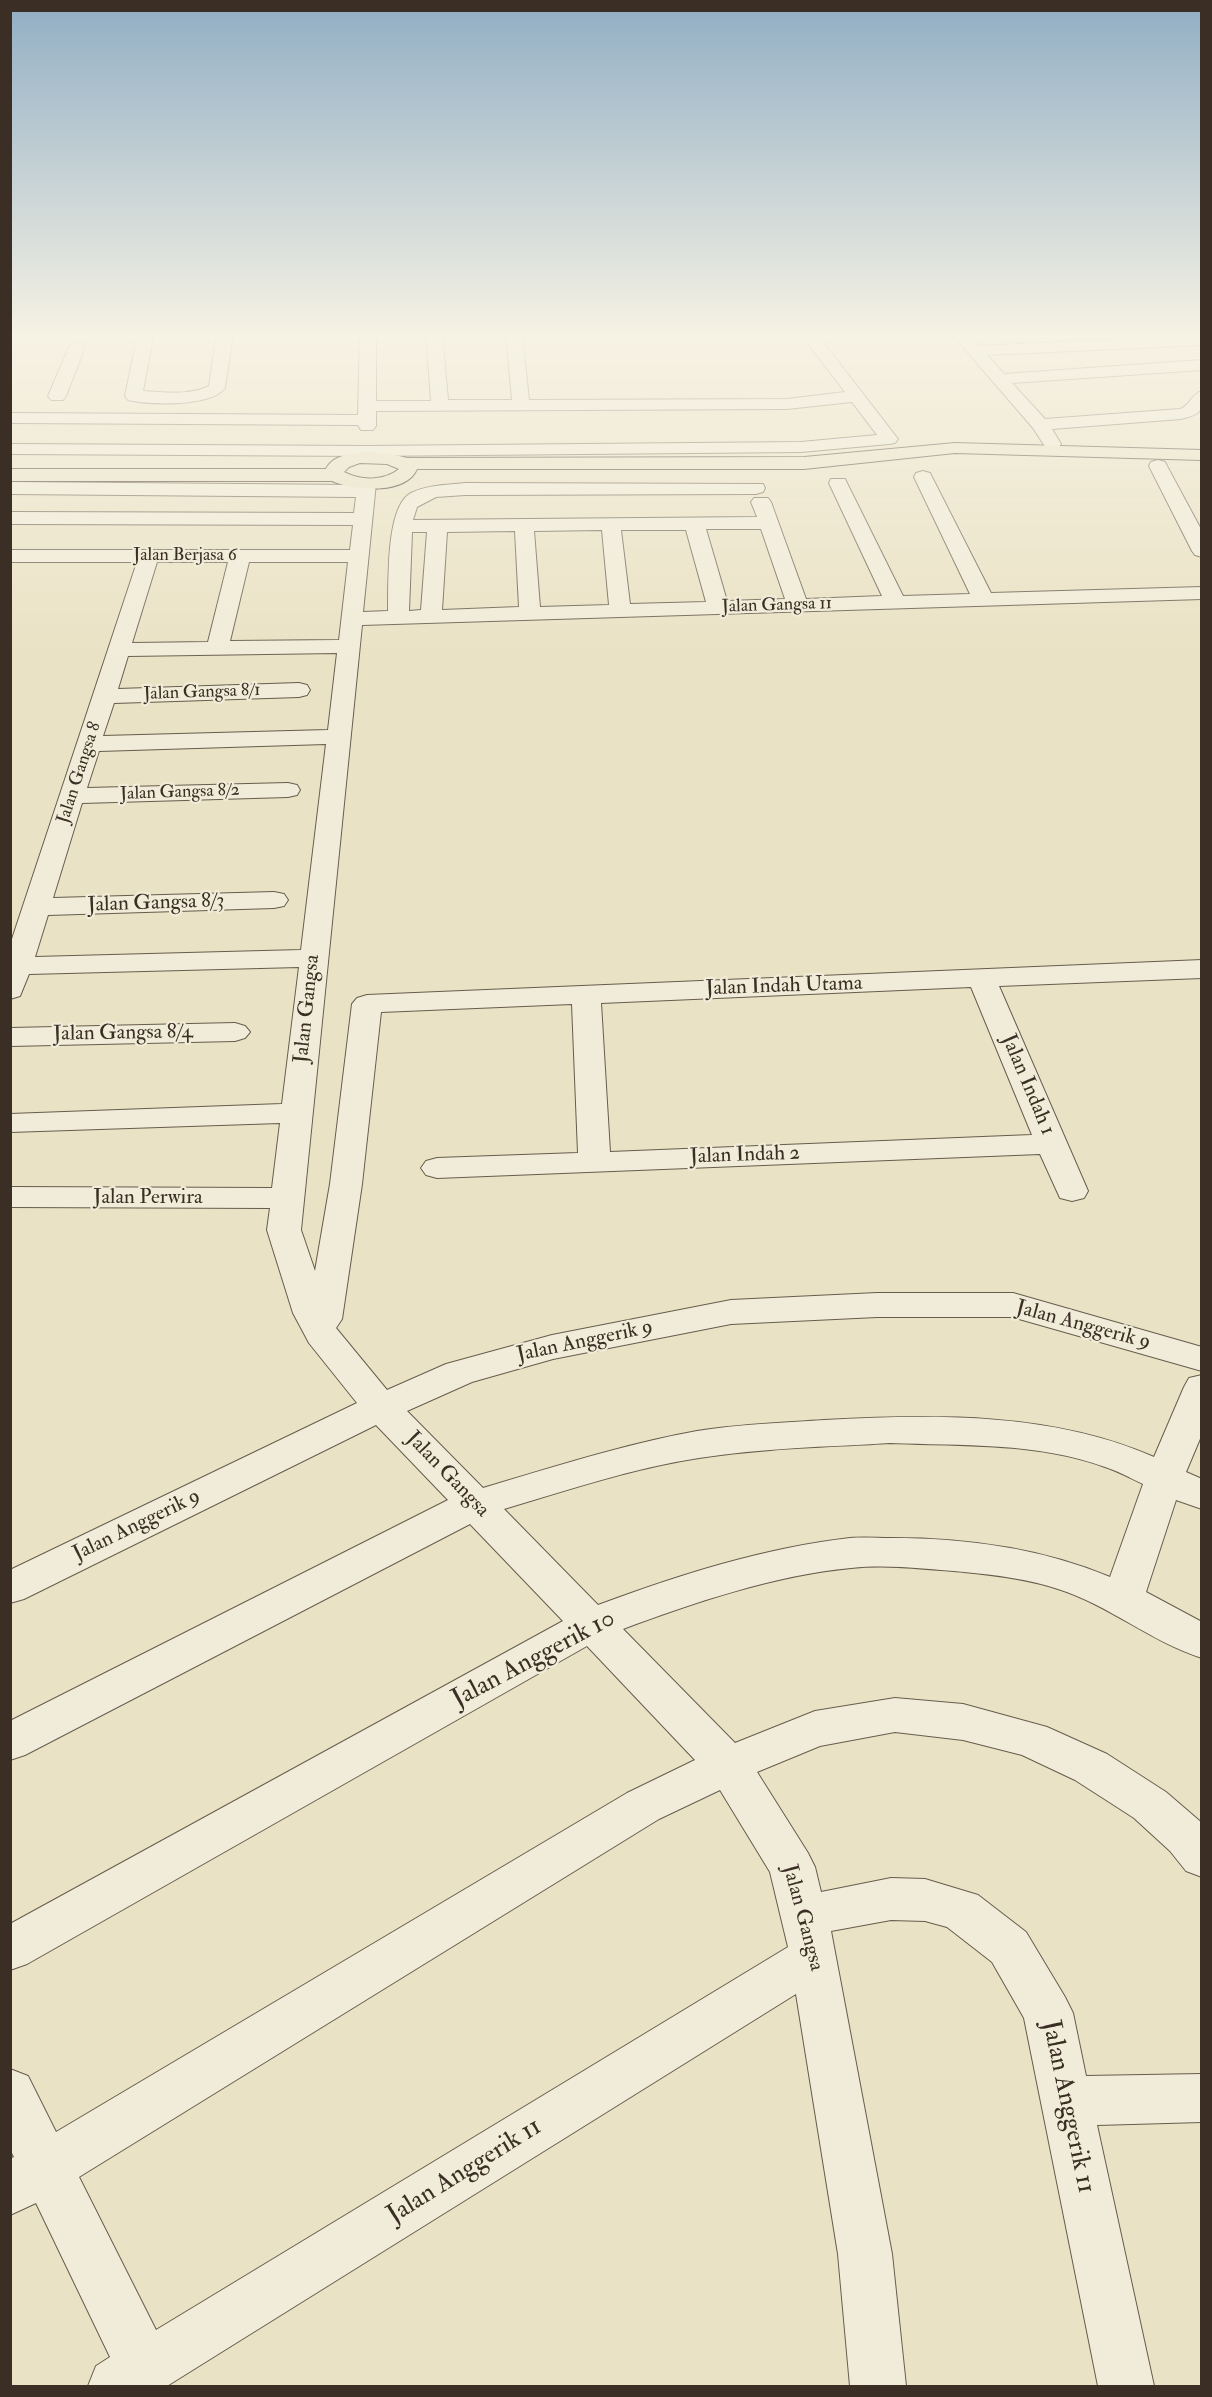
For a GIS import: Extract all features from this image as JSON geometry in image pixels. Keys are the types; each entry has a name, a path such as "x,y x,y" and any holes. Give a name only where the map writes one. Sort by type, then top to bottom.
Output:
{"main road":[{"path":"10,463 338,470 349,481 367,487 385,482 403,470 804,463 955,448 1202,455"},
{"path":"10,475 87,482 338,470 367,454 389,459 403,470 498,476 756,481 916,463 984,459 1202,466"}],"street":[{"path":"367,445 367,454"},
{"path":"10,449 367,454 825,445"},
{"path":"1053,445 1057,451"},
{"path":"1158,466 1202,550"},
{"path":"498,476 521,480 535,488"},
{"path":"923,477 984,600"},
{"path":"399,618 402,526 408,504 434,492 535,488 756,481 798,605"},
{"path":"57,556 87,482"},
{"path":"10,488 87,482 367,487"},
{"path":"838,483 895,602"},
{"name":"Jalan Gangsa","path":"367,487 284,1230 317,1326 381,1407 728,1765 792,1867 809,1937 865,2254 878,2386"},
{"path":"1177,503 1202,512"},
{"path":"10,518 363,519"},
{"path":"694,523 718,608"},
{"path":"402,526 769,523"},
{"path":"611,524 620,611"},
{"path":"524,525 530,614"},
{"path":"431,617 437,526"},
{"name":"Jalan Berjasa 6","path":"10,556 359,556"},
{"name":"Jalan Gangsa 8","path":"14,978 148,556"},
{"path":"216,648 240,556"},
{"name":"Jalan Gangsa 11","path":"352,619 1202,593"},
{"path":"119,650 349,646"},
{"name":"Jalan Gangsa 8/1","path":"104,696 299,690"},
{"path":"89,744 338,737"},
{"name":"Jalan Gangsa 8/2","path":"72,796 288,790"},
{"name":"Jalan Gangsa 8/3","path":"37,907 274,900"},
{"path":"14,978 314,958"},
{"name":"Jalan Indah Utama","path":"317,1326 324,1319 346,1185 367,1004 1202,969"},
{"name":"Jalan Indah 1","path":"982,978 1072,1191"},
{"path":"586,995 594,1162"},
{"name":"Jalan Gangsa 8/4","path":"10,1037 235,1032"},
{"path":"10,1123 296,1113"},
{"name":"Jalan Indah 2","path":"437,1168 1052,1144"},
{"name":"Jalan Perwira","path":"10,1197 286,1198"},
{"name":"Jalan Anggerik 9","path":"10,1588 381,1407 459,1373 540,1350 731,1312 877,1305 1013,1305 1202,1359"},
{"path":"1123,1599 1165,1476 1202,1387"},
{"path":"10,1742 475,1504 581,1472 696,1445 748,1438 890,1430 965,1431 1053,1440 1116,1456 1165,1476 1202,1495"},
{"name":"Jalan Anggerik 10","path":"10,1949 592,1624 694,1586 851,1552 921,1553 1002,1561 1066,1575 1123,1599 1202,1642"},
{"path":"28,2178 643,1806 728,1765 815,1729 895,1715 963,1722 1032,1740 1091,1767 1150,1805 1186,1837 1202,1857"},
{"name":"Jalan Anggerik 11","path":"130,2377 809,1937 891,1899 925,1900 961,1910 1009,1947 1048,2013 1126,2386"},
{"path":"10,2093 28,2178 130,2377"},
{"path":"1066,2101 1202,2098"}]}
